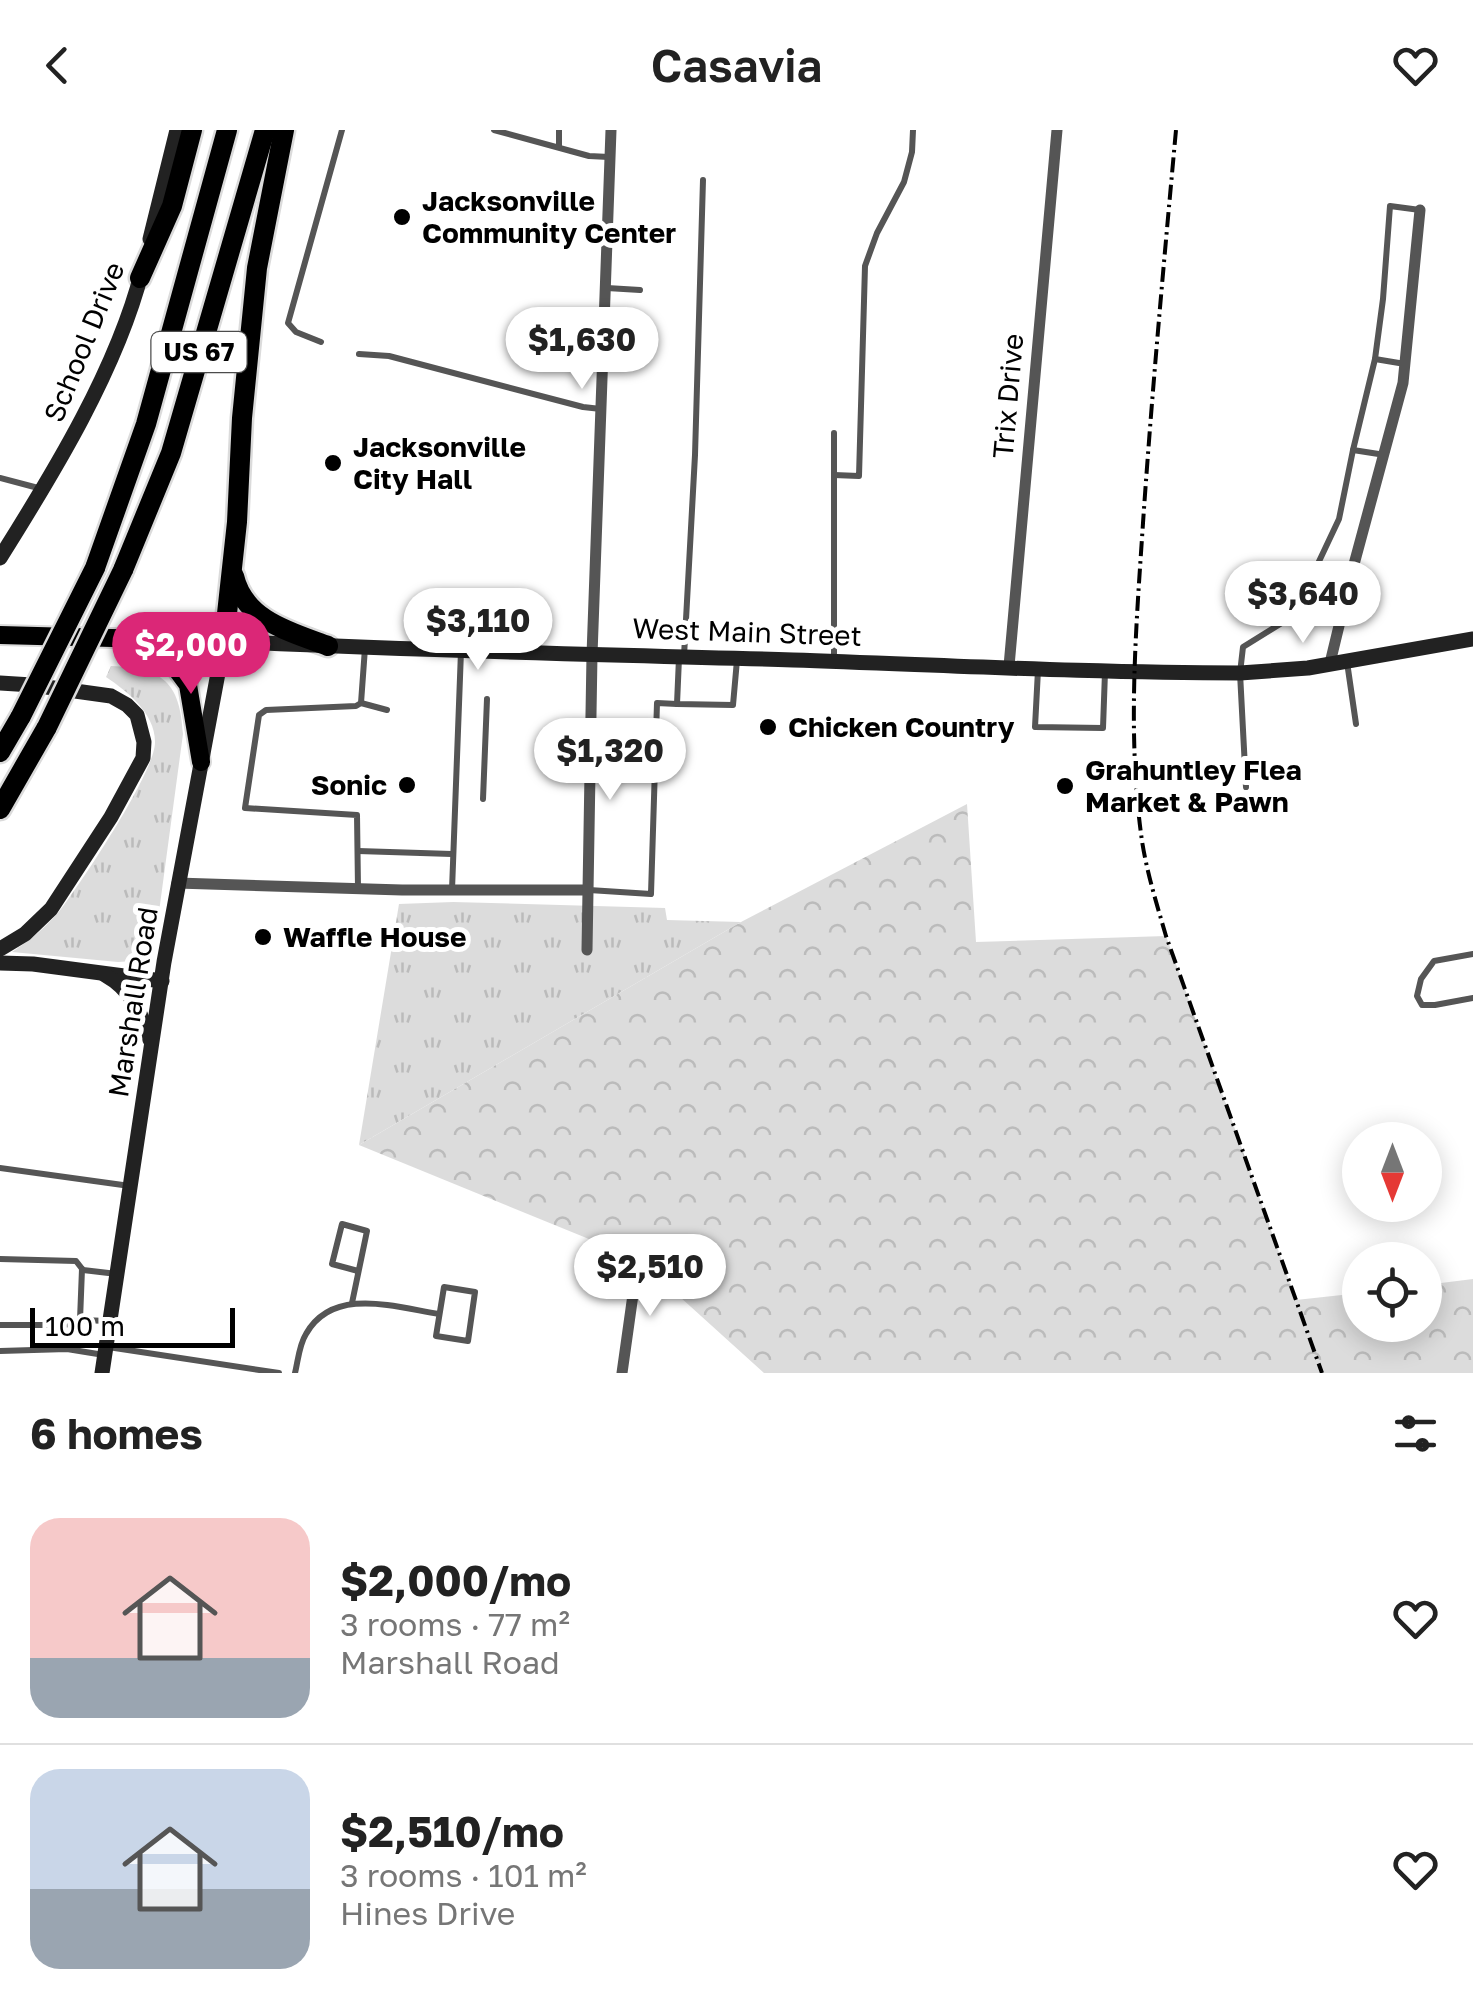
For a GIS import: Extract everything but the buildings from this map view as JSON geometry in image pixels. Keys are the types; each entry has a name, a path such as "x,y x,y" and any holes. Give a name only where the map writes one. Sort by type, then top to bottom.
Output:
{"highway":[{"path":"140,278 172,206 192,130"},
{"name":"US 67","path":"0,752 94,568 146,424 227,130"},
{"name":"US 67","path":"0,810 47,727 124,570 170,453 265,130"},
{"path":"224,641 257,268 284,130"},
{"path":"233,570 236,586 251,608 278,628 328,646"}],"main road":[{"name":"School Drive","path":"0,558 77,428 110,358 140,278 176,130"},
{"name":"West Main Street","path":"0,635 1240,673 1274,672 1473,638"},
{"path":"137,637 171,662 188,685 201,762"},
{"name":"Marshall Road","path":"102,1373 177,883 224,641"},
{"path":"0,683 111,696 137,715 144,758 51,909 25,934 0,949"},
{"path":"0,963 162,981"},
{"path":"102,973 133,999 151,1044"}],"street":[{"path":"588,950 592,655 611,130"},
{"name":"Trix Drive","path":"1009,666 1058,130"},
{"path":"1339,662 1352,568 1398,407 1406,364 1420,210"},
{"path":"177,883 588,890"},
{"path":"622,1373 638,1259"}],"lane":[{"path":"320,342 296,332 288,323 342,130"},
{"path":"494,130 590,156 610,157"},
{"path":"558,148 559,130"},
{"path":"834,475 859,476 865,266 877,232 904,182 912,152 912,130"},
{"path":"678,704 695,456 703,180"},
{"path":"1246,786 1240,673 1243,647 1306,608 1314,572 1339,519 1375,359 1384,299 1390,206 1420,210"},
{"path":"606,288 640,290"},
{"path":"360,354 389,356 602,409"},
{"path":"1375,359 1406,364"},
{"path":"834,433 834,662"},
{"path":"1352,450 1384,455"},
{"path":"0,478 42,489"},
{"path":"361,703 365,648"},
{"path":"452,890 460,649"},
{"path":"588,890 651,894 657,703 734,705 737,658"},
{"path":"1339,662 1356,724"},
{"path":"1038,668 1035,727 1103,728 1105,670"},
{"path":"483,799 487,700"},
{"path":"358,888 358,818 354,813 245,808 259,715 361,703 387,710"},
{"path":"590,768 654,770"},
{"path":"358,850 452,854"},
{"path":"1473,954 1434,962 1422,978 1416,996 1422,1005 1473,998"},
{"path":"0,1168 131,1186"},
{"path":"352,1304 367,1231 342,1224 332,1264 358,1270"},
{"path":"0,1259 76,1261 82,1269 80,1320"},
{"path":"82,1269 118,1274"},
{"path":"444,1287 475,1292 468,1340 436,1336 440,1314 444,1287"},
{"path":"294,1373 304,1336 317,1319 338,1305 366,1303 440,1314"},
{"path":"0,1326 111,1321"},
{"path":"0,1350 106,1351 279,1373"}],"green space":[{"path":"111,666 144,670 165,681 173,690 181,716 183,734 154,949 150,960 118,962 12,952 59,912 117,825 152,757 155,743 151,722 131,696 106,677"},
{"path":"967,804 976,942 1166,936 1296,1300 1342,1295 1342,1342 1442,1342 1442,1283 1473,1279 1473,1373 764,1373 638,1259 359,1145 741,922"},
{"path":"399,904 665,908 667,920 741,922 359,1145"}],"railway":[{"path":"1176,130 1136,642 1137,801 1149,877 1166,936 1322,1373"}],"place":[{"name":"Jacksonville Community Center","path":"402,217"},
{"name":"Jacksonville City Hall","path":"333,463"},
{"name":"Chicken Country","path":"768,727"},
{"name":"Sonic","path":"407,785"},
{"name":"Grahuntley Flea Market & Pawn","path":"1065,786"},
{"name":"Waffle House","path":"263,937"}]}
